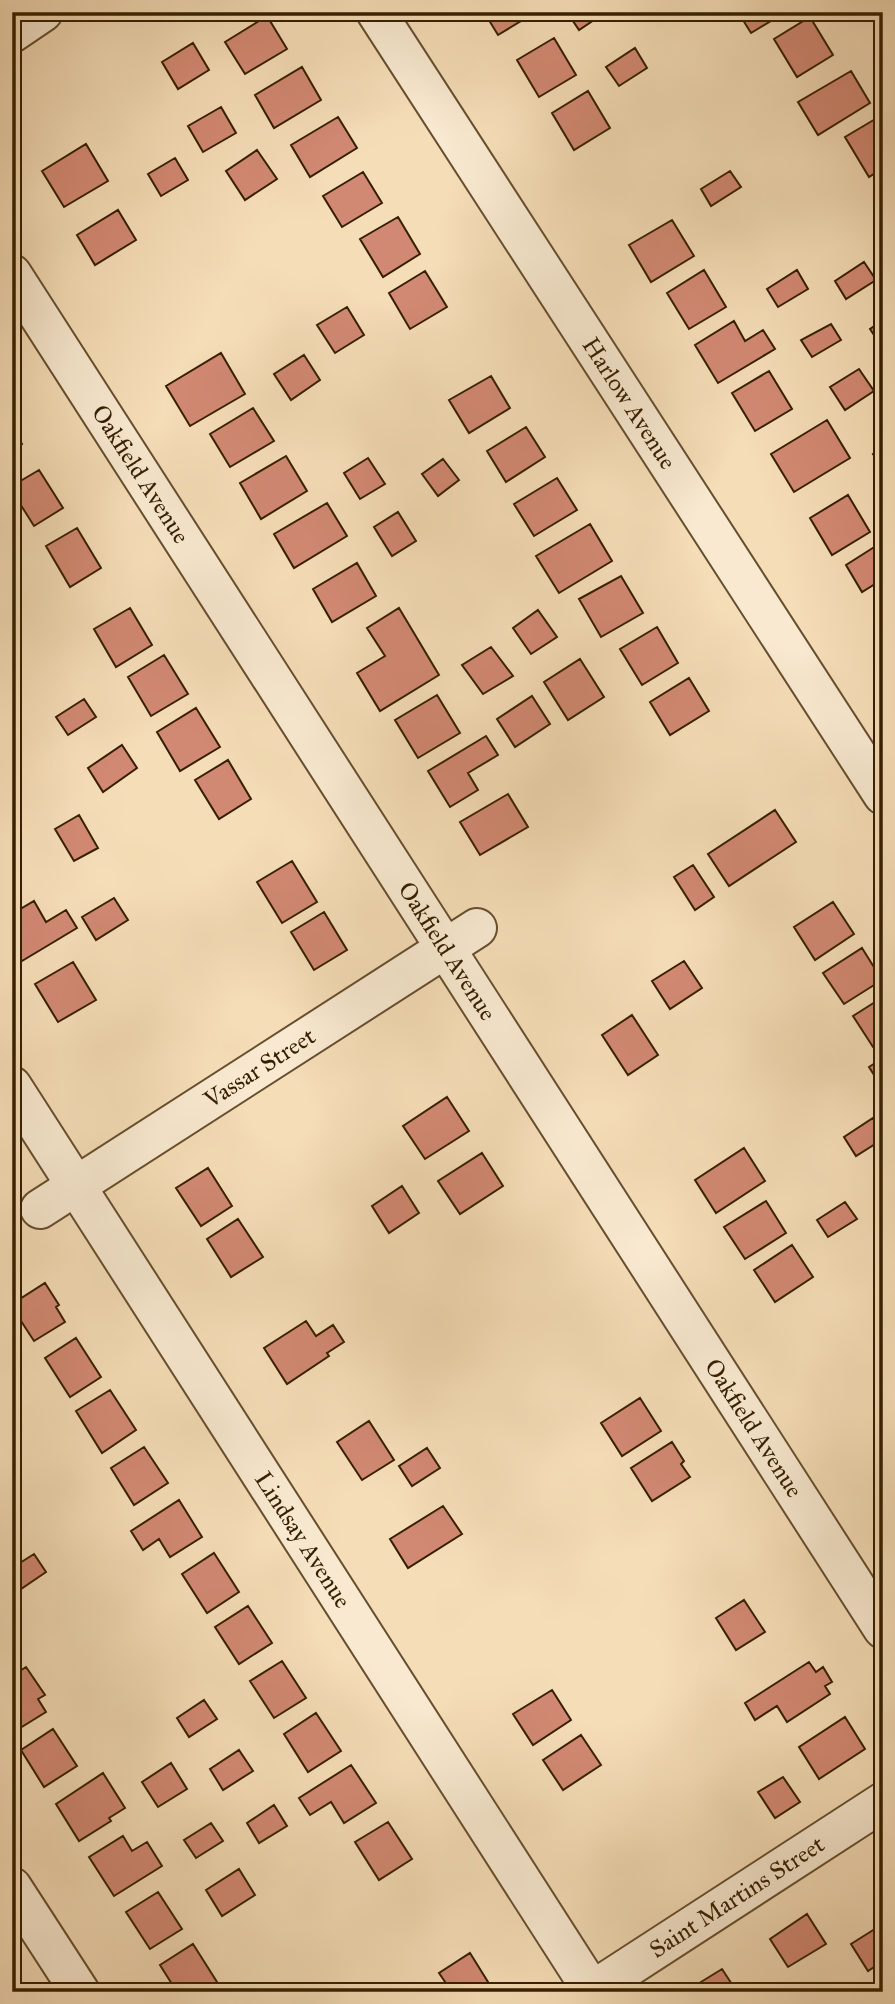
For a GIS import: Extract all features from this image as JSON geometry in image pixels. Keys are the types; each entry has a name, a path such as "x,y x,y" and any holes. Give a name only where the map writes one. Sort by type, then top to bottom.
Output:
{"street":[{"path":"12,33 43,12"},
{"name":"Harlow Avenue","path":"376,12 883,795"},
{"name":"Oakfield Avenue","path":"12,274 461,937 883,1629"},
{"name":"Vassar Street","path":"40,1209 461,937"},
{"name":"Lindsay Avenue","path":"12,1086 592,1991"},
{"name":"Saint Martins Street","path":"592,1991 883,1802"},
{"path":"12,1887 79,1992"}],"building":[{"path":"484,12 536,12 498,35"},
{"path":"567,12 602,12 603,14 579,30"},
{"path":"738,12 786,12 751,33"},
{"path":"267,16 287,49 245,74 225,42"},
{"path":"810,17 833,55 797,77 774,39"},
{"path":"554,38 576,75 539,97 517,60"},
{"path":"193,43 209,70 178,89 162,62"},
{"path":"635,48 647,68 619,86 606,67"},
{"path":"302,67 321,100 274,128 255,95"},
{"path":"851,71 870,103 818,135 798,102"},
{"path":"588,91 610,128 574,150 552,113"},
{"path":"221,107 236,133 203,152 188,126"},
{"path":"338,117 357,148 310,177 291,145"},
{"path":"877,118 883,127 883,168 869,177 845,137"},
{"path":"86,144 108,181 64,207 42,171"},
{"path":"257,150 277,179 245,200 226,171"},
{"path":"175,158 188,180 161,196 148,174"},
{"path":"730,171 741,187 711,206 701,189"},
{"path":"363,172 382,203 342,227 323,196"},
{"path":"118,210 136,240 95,265 77,235"},
{"path":"398,217 420,254 383,277 360,239"},
{"path":"672,220 694,256 651,282 629,245"},
{"path":"864,262 876,280 846,299 835,281"},
{"path":"704,270 726,307 689,329 667,293"},
{"path":"797,270 808,289 778,307 767,289"},
{"path":"425,271 447,307 410,329 389,293"},
{"path":"347,307 364,335 335,353 317,325"},
{"path":"883,320 883,347 882,347 870,329"},
{"path":"734,321 745,341 763,330 775,349 718,383 695,345"},
{"path":"831,324 841,340 812,357 801,340"},
{"path":"221,353 245,394 190,426 166,386"},
{"path":"304,355 320,380 291,400 274,374"},
{"path":"859,369 874,391 845,410 830,387"},
{"path":"769,371 792,409 755,431 732,393"},
{"path":"491,376 510,408 469,433 449,400"},
{"path":"253,408 274,441 230,467 210,434"},
{"path":"827,420 850,458 794,492 771,454"},
{"path":"526,427 545,457 506,482 487,451"},
{"path":"12,428 22,444 12,450"},
{"path":"883,448 883,468 873,454"},
{"path":"286,456 307,491 261,519 240,483"},
{"path":"368,458 385,484 360,499 344,473"},
{"path":"443,459 459,480 438,496 422,474"},
{"path":"39,470 63,508 34,526 12,491 12,486"},
{"path":"557,478 577,510 534,536 514,504"},
{"path":"848,495 870,532 832,555 810,518"},
{"path":"327,503 347,536 294,568 274,534"},
{"path":"398,512 416,541 392,556 374,527"},
{"path":"590,524 612,561 559,593 536,556"},
{"path":"77,528 101,568 70,587 46,546"},
{"path":"879,544 883,550 883,579 862,592 846,565"},
{"path":"357,563 376,596 332,622 313,589"},
{"path":"621,576 643,613 601,637 579,599"},
{"path":"130,608 152,645 116,667 94,629"},
{"path":"399,608 439,675 380,711 357,673 385,656 367,628"},
{"path":"538,610 557,637 531,654 513,628"},
{"path":"657,627 678,663 642,685 620,649"},
{"path":"491,647 513,676 483,694 462,665"},
{"path":"164,655 188,694 151,716 128,677"},
{"path":"580,659 604,697 568,720 544,682"},
{"path":"689,678 709,711 670,735 650,702"},
{"path":"437,695 460,733 418,758 395,720"},
{"path":"532,696 550,724 515,747 497,719"},
{"path":"84,699 96,717 68,735 56,717"},
{"path":"196,708 220,747 180,771 157,732"},
{"path":"486,736 498,755 468,773 478,790 450,807 428,771"},
{"path":"122,745 137,768 103,792 88,768"},
{"path":"228,760 251,799 219,819 195,780"},
{"path":"508,794 528,827 480,855 460,822"},
{"path":"775,810 796,842 729,886 708,854"},
{"path":"79,815 98,848 74,861 55,829"},
{"path":"292,861 317,902 282,923 257,882"},
{"path":"693,865 714,897 695,910 674,877"},
{"path":"114,898 128,920 96,940 82,917"},
{"path":"34,901 46,922 66,910 77,928 22,961 12,946 12,914"},
{"path":"833,902 854,934 815,960 794,927"},
{"path":"324,912 347,950 314,970 291,932"},
{"path":"862,948 882,980 844,1004 823,973"},
{"path":"684,961 702,988 670,1009 652,981"},
{"path":"73,962 96,1000 58,1022 35,984"},
{"path":"883,997 883,1041 873,1047 853,1016"},
{"path":"632,1015 658,1055 628,1075 602,1035"},
{"path":"883,1058 883,1089 869,1067"},
{"path":"447,1097 469,1131 425,1159 403,1126"},
{"path":"873,1118 883,1133 883,1139 856,1156 844,1137"},
{"path":"744,1148 765,1181 716,1213 695,1180"},
{"path":"482,1153 503,1186 460,1214 438,1181"},
{"path":"208,1168 232,1206 201,1226 176,1188"},
{"path":"402,1186 419,1213 389,1233 372,1206"},
{"path":"766,1201 786,1233 745,1259 724,1227"},
{"path":"845,1202 857,1219 828,1237 817,1220"},
{"path":"238,1219 263,1257 231,1277 207,1239"},
{"path":"792,1245 813,1277 775,1302 754,1270"},
{"path":"45,1283 59,1305 56,1307 65,1322 34,1341 21,1321 12,1326 12,1304"},
{"path":"306,1321 316,1336 333,1325 344,1342 327,1353 329,1356 287,1384 264,1348"},
{"path":"76,1338 101,1377 70,1397 45,1358"},
{"path":"110,1390 136,1430 102,1453 76,1411"},
{"path":"640,1398 661,1431 622,1456 601,1423"},
{"path":"369,1421 394,1460 362,1480 337,1442"},
{"path":"672,1442 690,1477 652,1501 631,1468"},
{"path":"144,1447 168,1483 134,1505 111,1468"},
{"path":"427,1448 440,1468 412,1486 399,1466"},
{"path":"179,1500 202,1537 170,1557 159,1539 143,1550 131,1531"},
{"path":"443,1506 462,1534 408,1568 390,1539"},
{"path":"214,1553 239,1592 207,1613 182,1574"},
{"path":"34,1554 46,1572 21,1589 12,1574 12,1568"},
{"path":"744,1600 765,1632 736,1650 716,1618"},
{"path":"248,1606 272,1643 239,1664 215,1627"},
{"path":"282,1661 306,1698 274,1718 250,1681"},
{"path":"809,1662 816,1672 823,1667 832,1682 825,1686 830,1694 787,1722 777,1706 755,1720 745,1703"},
{"path":"26,1667 45,1695 38,1699 46,1712 12,1733 12,1676"},
{"path":"552,1690 571,1720 533,1745 513,1714"},
{"path":"204,1700 217,1719 189,1737 177,1718"},
{"path":"316,1713 341,1751 308,1772 284,1734"},
{"path":"845,1717 865,1749 819,1779 799,1747"},
{"path":"53,1729 77,1766 44,1787 21,1750"},
{"path":"581,1735 601,1765 563,1790 543,1760"},
{"path":"239,1750 253,1771 223,1790 210,1769"},
{"path":"171,1763 187,1789 158,1807 142,1782"},
{"path":"351,1765 376,1803 344,1823 331,1802 310,1815 299,1798"},
{"path":"103,1773 125,1808 109,1818 111,1821 79,1841 56,1804"},
{"path":"783,1777 800,1802 775,1818 758,1792"},
{"path":"274,1805 287,1826 259,1843 247,1823"},
{"path":"388,1822 412,1859 379,1880 355,1842"},
{"path":"211,1823 223,1841 196,1858 184,1840"},
{"path":"123,1836 132,1851 147,1842 162,1866 114,1896 89,1857"},
{"path":"239,1869 255,1895 222,1916 206,1890"},
{"path":"158,1892 182,1929 150,1949 126,1912"},
{"path":"807,1914 826,1944 788,1967 770,1939"},
{"path":"878,1927 883,1934 883,1961 868,1971 851,1944"},
{"path":"193,1944 217,1982 201,1992 177,1992 160,1965"},
{"path":"470,1953 493,1990 490,1992 452,1992 439,1973"},
{"path":"722,1969 737,1992 689,1992 688,1990"}]}
